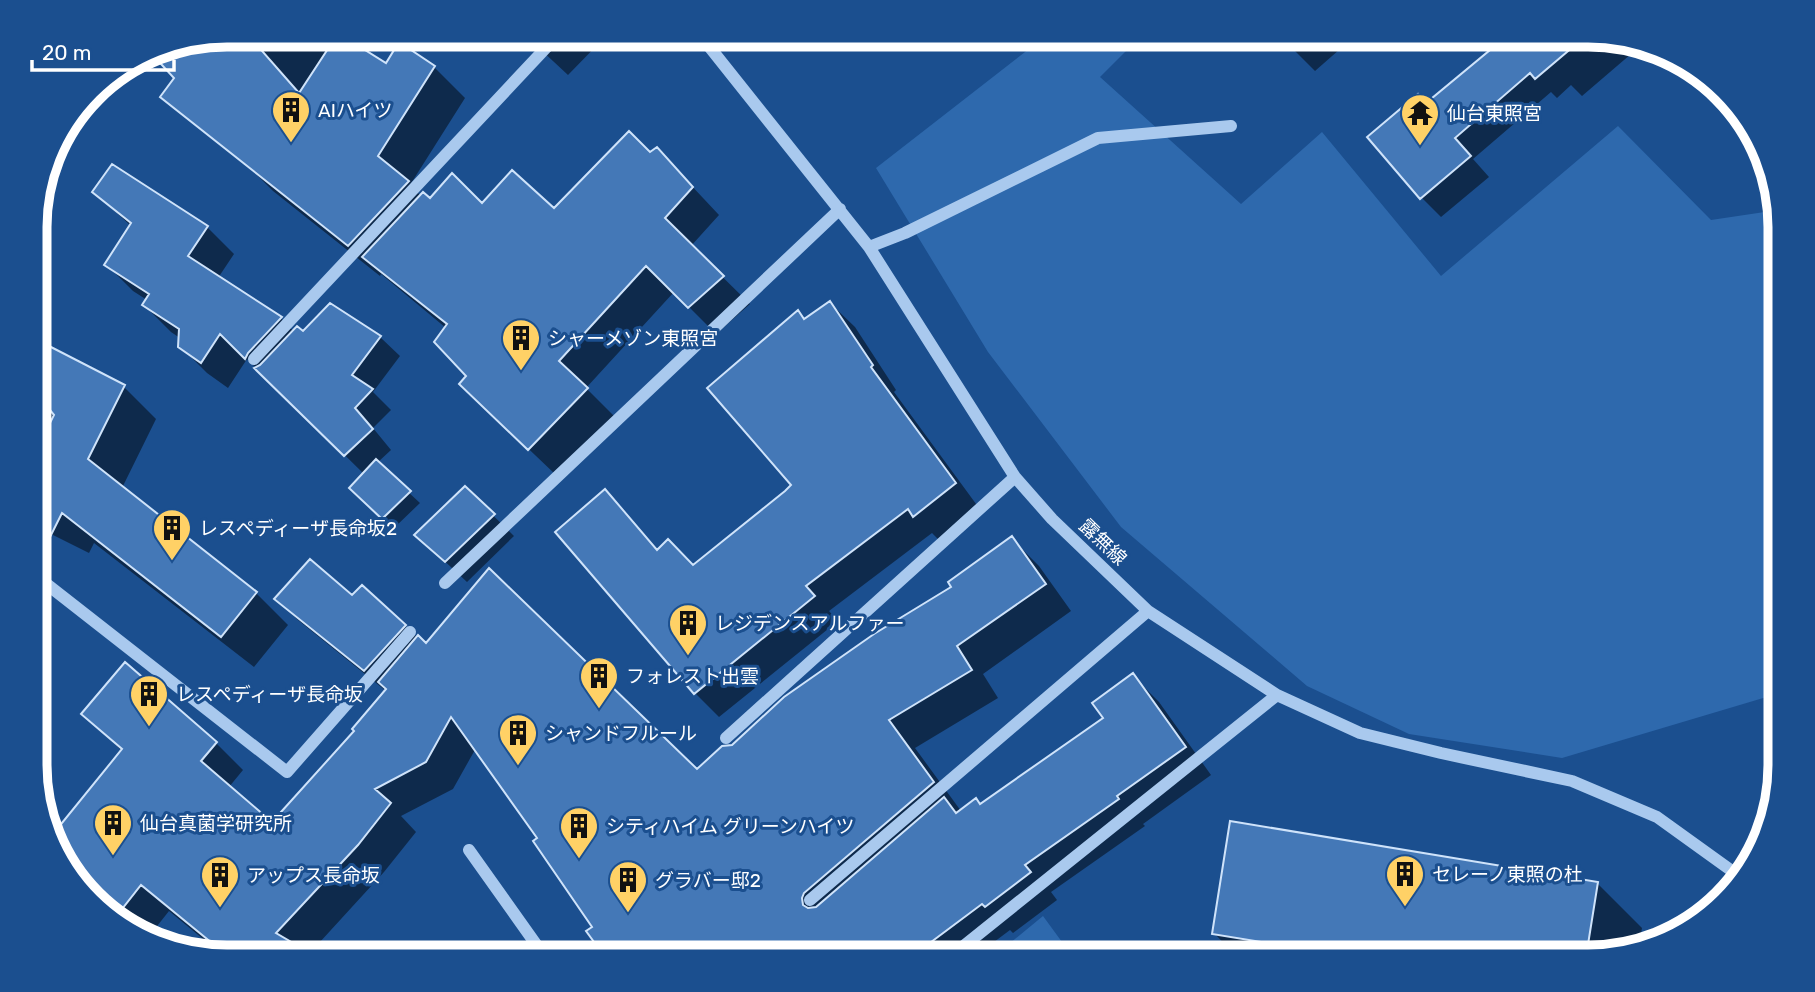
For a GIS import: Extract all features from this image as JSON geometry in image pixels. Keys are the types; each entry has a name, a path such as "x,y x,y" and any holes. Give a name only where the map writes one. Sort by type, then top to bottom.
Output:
{"street":[{"path":"254,359 546,48"},
{"name":"露無線","path":"710,48 869,247 1015,477 1052,519 1148,611 1277,695 1360,733 1572,781 1657,817 1732,871"},
{"path":"869,247 905,233 1098,138 1231,126"},
{"path":"445,583 840,209"},
{"path":"726,738 1015,477"},
{"path":"47,585 287,772 410,632"},
{"path":"810,901 1148,611"},
{"path":"966,944 1277,695"},
{"path":"469,850 536,945"}],"shaded area":[{"path":"1031,47 1130,47 1100,77 1241,204 1322,132 1441,276 1618,126 1711,220 1767,212 1768,697 1562,758 1409,734 1307,686 1121,527 988,352 876,168"},
{"path":"1043,916 1064,944 1008,944"}],"building":[{"path":"1493,47 1573,47 1535,79 1530,73 1455,138 1471,156 1420,199 1367,137 1418,94 1426,103"},
{"path":"215,48 259,48 299,93 329,48 362,48 386,63 395,48 408,48 435,66 378,156 409,181 348,246 160,97 174,78 158,61 180,53"},
{"path":"629,131 650,152 657,147 693,187 665,218 724,276 688,308 646,266 559,361 588,388 528,450 459,384 466,376 434,342 447,324 362,257 423,192 430,198 452,173 482,203 512,170 554,208"},
{"path":"112,164 208,226 188,256 282,317 245,359 220,334 201,363 178,347 179,329 142,305 149,294 104,265 131,223 92,192"},
{"path":"830,301 873,365 871,367 956,483 913,517 908,509 806,586 815,596 694,694 555,532 605,489 657,550 668,539 693,565 785,491 791,485 707,388 798,310 804,319"},
{"path":"330,303 381,336 352,375 373,389 355,408 373,429 344,456 254,368 297,326 303,331"},
{"path":"49,346 125,385 88,459 257,592 221,637 62,513 47,542 48,428 54,415 48,407"},
{"path":"376,459 411,491 382,519 349,488"},
{"path":"465,486 495,514 445,562 414,535"},
{"path":"1012,536 1046,584 957,646 972,670 889,720 934,782 804,893 803,905 808,908 816,907 944,797 956,813 976,798 980,804 1103,718 1092,703 1133,673 1186,747 1117,796 1119,799 1025,865 1031,872 985,907 982,904 928,944 596,945 586,931 592,927 533,841 537,838 451,717 426,762 375,789 391,803 358,845 276,933 296,945 213,944 141,885 122,909 84,875 59,827 122,749 81,714 125,662 217,742 201,761 272,822 354,731 352,729 386,689 378,682 418,635 426,643 489,568 697,769 722,746 732,745 784,697 874,634 951,587 948,582"},
{"path":"310,559 352,595 362,585 406,625 364,671 274,599"},
{"name":"セレーノ東照の杜","path":"1230,821 1598,882 1588,944 1274,944 1212,934"}],"place":[{"name":"AIハイツ","path":"291,144"},
{"name":"仙台東照宮","path":"1420,147"},
{"name":"シャーメゾン東照宮","path":"521,372"},
{"name":"レスペディーザ長命坂2","path":"172,562"},
{"name":"レジデンスアルファー","path":"688,657"},
{"name":"フォレスト出雲","path":"599,710"},
{"name":"レスペディーザ長命坂","path":"149,728"},
{"name":"シャンドフルール","path":"518,767"},
{"name":"仙台真菌学研究所","path":"113,857"},
{"name":"シティハイム グリーンハイツ","path":"579,860"},
{"name":"セレーノ東照の杜","path":"1405,908"},
{"name":"アップス長命坂","path":"220,909"},
{"name":"グラバー邸2","path":"628,914"}]}
